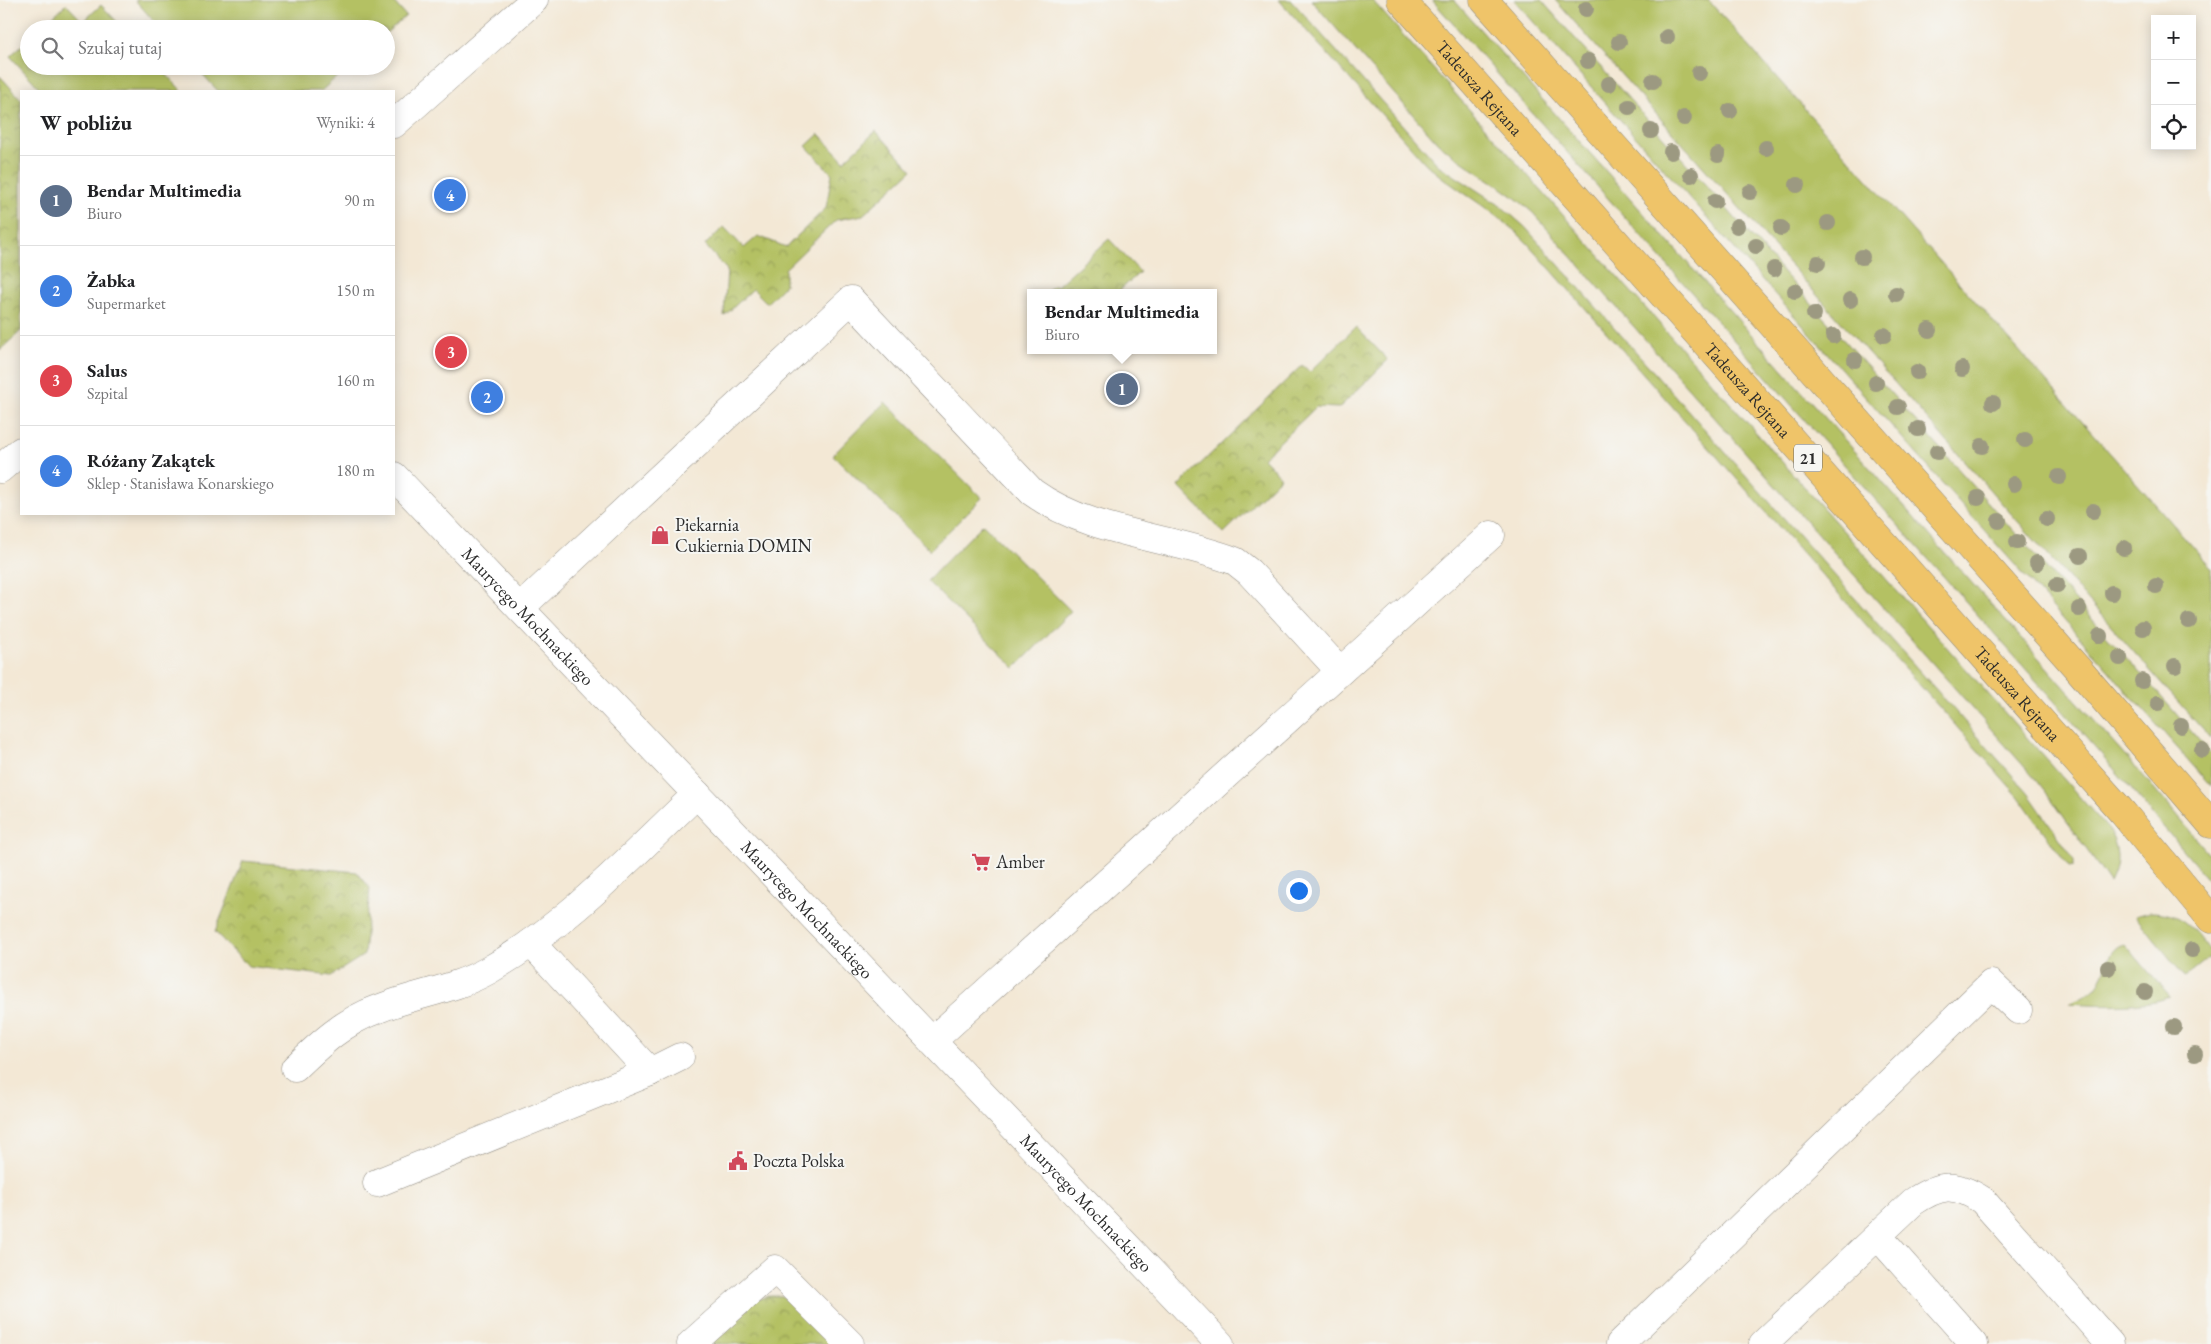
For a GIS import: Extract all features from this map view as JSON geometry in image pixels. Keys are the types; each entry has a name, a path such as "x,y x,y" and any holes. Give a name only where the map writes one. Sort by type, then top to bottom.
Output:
{"main road":[{"name":"Tadeusza Rejtana","path":"1401,0 2123,814 2211,919"},
{"path":"1484,0 2078,669 2211,824"}],"street":[{"path":"395,123 534,0"},
{"path":"520,608 851,300 1032,492 1049,504 1080,519 1236,561 1249,572 1340,671"},
{"path":"0,469 20,452"},
{"name":"Maurycego Mochnackiego","path":"395,477 932,1041 1208,1340"},
{"path":"932,1041 1491,535"},
{"path":"295,1068 339,1029 360,1017 377,1009 472,979 531,943 565,917 697,794"},
{"path":"531,943 650,1072"},
{"path":"1620,1344 1991,984 2018,1010"},
{"path":"376,1183 650,1072 680,1057"},
{"path":"1763,1344 1913,1202 1927,1193 1942,1187 1955,1187 1970,1192 1982,1200 2110,1344"},
{"path":"1878,1236 1974,1344"},
{"path":"691,1344 776,1269 850,1344"}],"green space":[{"path":"135,0 392,0 406,16 395,25 395,20 153,20"},
{"path":"1279,0 1291,0 1438,165 1501,206 1525,227 2028,793 2074,859 2074,866 2069,867 2019,797 1529,245 1492,212 1427,165"},
{"path":"1311,0 1372,0 2109,830 2115,844 2117,856 2117,863 2110,883 2037,781 1533,213 1510,194 1461,161 1437,142"},
{"path":"1432,0 1454,0 2147,780 2211,856 2211,883 2102,755"},
{"path":"1514,0 1541,0 2171,708 2211,754 2211,786"},
{"path":"1555,0 1708,0 2211,567 2211,739"},
{"path":"66,4 81,20 49,20"},
{"path":"101,5 115,20 85,20"},
{"path":"20,47 20,67 10,56"},
{"path":"27,75 167,75 181,90 41,90"},
{"path":"203,75 339,75 322,90 217,90"},
{"path":"0,76 20,98 20,332 0,350"},
{"path":"876,131 912,170 863,215 836,220 785,269 785,285 767,303 753,289 724,316 727,270 705,245 724,227 744,248 758,236 786,247 826,208 832,174 806,146 819,134 844,161"},
{"path":"1109,239 1140,272 1121,289 1050,289 1054,285 1056,287"},
{"path":"1356,327 1388,360 1339,408 1316,407 1263,458 1281,477 1224,533 1178,486 1302,365 1310,372"},
{"path":"885,402 982,498 930,550 833,455"},
{"path":"983,524 1071,611 1015,668 927,581"},
{"path":"243,861 357,872 370,888 364,955 331,976 248,966 215,932"},
{"path":"2149,912 2179,918 2198,936 2211,952 2211,956 2185,977 2135,916"},
{"path":"2125,944 2170,997 2134,1004 2069,1003 2088,994 2097,986 2101,981 2110,955 2119,946"},
{"path":"769,1296 783,1296 832,1344 704,1344 754,1301"}],"place":[{"name":"Różany Zakątek","path":"450,195"},
{"name":"Salus","path":"451,352"},
{"name":"Bendar Multimedia","path":"1122,389"},
{"name":"Żabka","path":"487,397"},
{"name":"Piekarnia Cukiernia DOMIN","path":"660,535"},
{"name":"Amber","path":"981,862"},
{"name":"Poczta Polska","path":"738,1161"}]}
